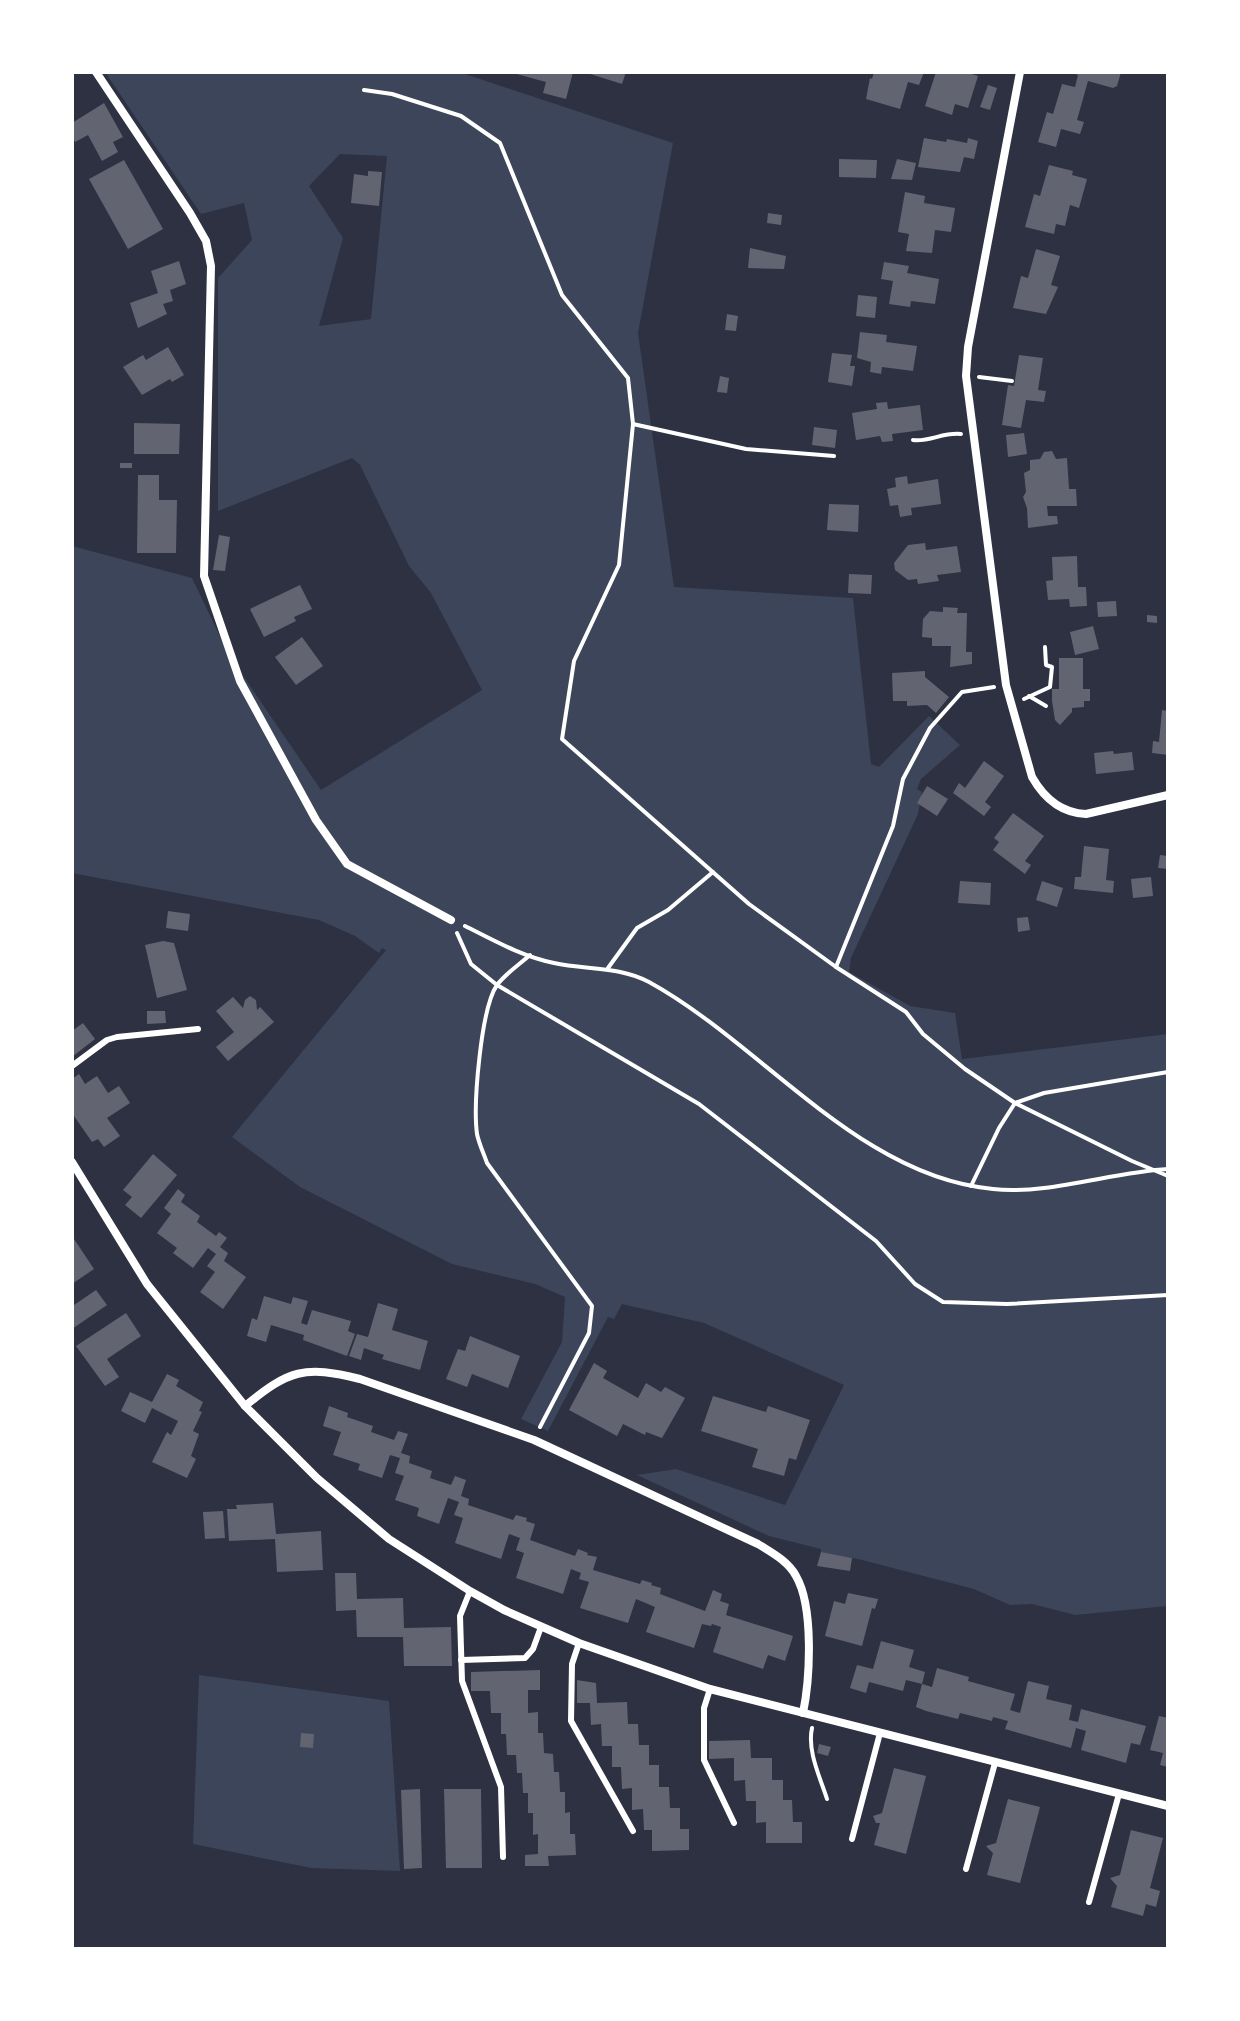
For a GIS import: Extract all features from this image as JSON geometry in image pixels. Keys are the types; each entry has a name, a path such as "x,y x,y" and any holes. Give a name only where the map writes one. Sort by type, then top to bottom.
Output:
{"street":[{"path":"96,72 206,241 211,266 204,576 240,681 316,820 347,864 451,920"},
{"path":"1020,72 968,347 966,376 1010,706 1032,777 1046,797 1066,811 1086,814 1168,795"},
{"path":"72,1162 147,1284 245,1406 308,1469 389,1539 470,1591 579,1643 710,1689 1168,1806"},
{"path":"245,1406 284,1377 302,1371 331,1372 413,1395 534,1440 758,1544 782,1559 797,1576 805,1604 809,1664 803,1713"}],"lane":[{"path":"72,1066 107,1040 117,1037 198,1029"},
{"path":"470,1591 460,1616 462,1681 501,1787 503,1857"},
{"path":"461,1660 525,1658 533,1649 541,1627"},
{"path":"579,1643 572,1664 571,1721 633,1831"},
{"path":"710,1689 704,1708 704,1760 734,1823"},
{"path":"852,1839 880,1733"},
{"path":"966,1869 995,1763"},
{"path":"1089,1902 1119,1794"}],"path":[{"path":"364,90 392,94 461,116 500,143 562,295 628,378 633,424 619,565 574,661 562,739 749,904 836,967 906,1012 923,1034 965,1069 1015,1103 1168,1176"},
{"path":"966,376 1012,381"},
{"path":"633,424 746,449 834,456"},
{"path":"913,440 923,441 942,433 973,434"},
{"path":"1010,706 1050,687 1052,667 1045,663 1045,647"},
{"path":"836,967 893,826 903,779 930,728 962,692 1006,685"},
{"path":"1029,696 1046,706"},
{"path":"608,968 637,928 668,910 713,872"},
{"path":"451,920 553,963 608,968 647,981 709,1021 873,1148 940,1177 995,1190 1029,1189 1168,1169"},
{"path":"451,920 471,964 497,985 699,1104 876,1241 915,1284 943,1302 1007,1304 1168,1295"},
{"path":"530,955 497,985 490,1005 480,1058 476,1115 478,1137 487,1163 502,1187 592,1306 589,1333 534,1440"},
{"path":"971,1186 999,1128 1015,1103 1044,1093 1168,1072"},
{"path":"816,1716 810,1739 827,1799"}],"shaded area":[{"path":"105,72 459,72 673,143 638,333 674,587 853,598 871,764 879,767 929,716 960,745 921,779 917,789 922,792 918,814 851,958 849,972 910,1006 955,1013 962,1059 1168,1034 1168,1606 1075,1615 1032,1604 1010,1605 974,1589 858,1559 821,1553 821,1549 769,1536 637,1475 676,1469 785,1505 844,1385 704,1323 622,1304 614,1319 608,1317 548,1431 521,1419 562,1342 565,1297 535,1284 452,1264 300,1187 232,1137 386,950 382,948 379,953 355,936 319,920 72,873 72,546 192,578 229,655 321,790 482,690 431,593 409,566 360,465 352,458 218,511 218,278 252,240 244,203 201,214","holes":["340,154 387,156 371,319 319,326 343,238 309,186"]},
{"path":"199,1675 389,1701 400,1871 311,1868 193,1844"}],"building":[{"path":"573,72 566,99 543,93 546,82 513,73"},
{"path":"584,72 626,72 622,84"},
{"path":"874,72 924,72 919,85 908,82 900,109 866,99"},
{"path":"936,72 966,72 978,76 968,108 955,104 952,115 925,106"},
{"path":"1071,72 1121,72 1117,86 1113,88 1088,81 1077,120 1084,122 1080,134 1061,129 1056,147 1038,142 1047,112 1053,114 1062,84 1075,87 1078,75"},
{"path":"988,85 997,88 990,110 980,107"},
{"path":"104,103 123,137 113,142 118,152 102,161 88,135 75,142 72,123"},
{"path":"924,138 946,142 947,139 967,143 968,138 978,141 974,159 964,157 960,172 918,167"},
{"path":"839,159 877,160 876,178 839,177"},
{"path":"897,159 916,163 912,180 891,179"},
{"path":"124,160 163,229 128,249 89,179"},
{"path":"1049,165 1073,171 1072,175 1087,179 1079,208 1070,205 1065,226 1056,224 1054,234 1025,227 1034,194 1040,196"},
{"path":"368,171 382,172 379,206 351,203 354,174 368,176"},
{"path":"905,192 925,196 924,203 955,208 951,232 935,230 932,253 906,251 909,234 898,232"},
{"path":"768,213 782,215 781,225 767,223"},
{"path":"750,248 786,256 784,269 748,268"},
{"path":"1036,249 1060,256 1051,285 1058,287 1046,314 1013,308 1021,276 1028,278"},
{"path":"179,261 186,284 170,290 173,301 163,304 167,314 138,328 130,303 158,293 151,271"},
{"path":"884,262 909,266 907,273 939,279 935,304 911,301 910,307 889,304 893,281 881,279"},
{"path":"858,295 877,297 875,318 856,316"},
{"path":"727,314 738,316 736,331 725,330"},
{"path":"860,332 887,335 886,342 917,346 913,371 882,367 881,374 870,372 871,362 857,358"},
{"path":"168,347 184,375 172,382 170,379 142,395 123,367 143,355 146,360"},
{"path":"832,353 852,355 850,366 855,366 852,386 828,382"},
{"path":"1019,355 1043,358 1038,390 1046,391 1044,402 1026,400 1021,428 1002,425 1008,385 1014,386"},
{"path":"720,376 729,378 727,393 717,392"},
{"path":"887,402 888,409 920,405 923,430 892,434 893,441 882,442 880,436 856,440 852,413 877,409 876,403"},
{"path":"134,423 180,424 179,454 134,454"},
{"path":"814,427 837,430 835,448 812,445"},
{"path":"1024,433 1027,454 1008,457 1006,435"},
{"path":"1052,451 1056,459 1067,458 1069,489 1076,489 1077,506 1047,506 1048,516 1057,516 1058,524 1028,528 1023,497 1026,492 1024,473 1030,470 1030,460 1040,459 1044,452"},
{"path":"120,463 132,463 132,468 120,468"},
{"path":"138,475 159,475 159,500 177,500 176,553 137,553"},
{"path":"907,476 908,484 938,479 941,504 911,508 912,515 900,517 898,505 890,506 887,489 896,487 895,478"},
{"path":"829,504 859,505 858,532 827,530"},
{"path":"219,535 230,537 225,571 213,570"},
{"path":"925,543 926,550 957,546 961,572 937,575 939,581 918,584 917,579 908,580 895,570 894,563 908,545"},
{"path":"1077,556 1078,587 1086,587 1087,606 1070,607 1069,599 1048,600 1046,581 1053,580 1052,557"},
{"path":"849,574 872,575 871,594 848,593"},
{"path":"300,585 312,609 264,637 250,609"},
{"path":"1116,601 1117,616 1098,617 1097,602"},
{"path":"943,607 958,608 957,613 967,613 966,652 972,652 972,664 950,667 951,646 932,646 932,638 922,637 923,619 930,611 943,612"},
{"path":"1147,615 1157,616 1157,623 1147,622"},
{"path":"1093,626 1099,649 1075,655 1070,632"},
{"path":"302,637 323,666 296,685 275,657"},
{"path":"1059,658 1083,658 1083,689 1090,689 1090,701 1084,701 1084,707 1072,708 1060,725 1055,720 1052,701 1052,689 1059,689"},
{"path":"925,671 925,677 949,697 936,713 927,705 907,706 907,701 893,701 892,673"},
{"path":"1162,710 1168,711 1168,755 1152,753 1153,741 1159,742"},
{"path":"1113,751 1114,754 1132,752 1134,770 1096,774 1094,753"},
{"path":"984,761 1004,776 985,802 991,807 984,816 953,793 959,783 965,788"},
{"path":"927,786 948,799 937,816 917,803"},
{"path":"1013,813 1044,836 1025,861 1031,865 1025,874 993,850 999,842 994,838"},
{"path":"1084,846 1109,849 1106,880 1114,881 1113,893 1074,889 1075,877 1081,877"},
{"path":"1160,855 1168,856 1168,869 1158,868"},
{"path":"1151,877 1153,896 1133,898 1131,879"},
{"path":"960,881 991,883 990,905 958,903"},
{"path":"1042,881 1063,888 1057,907 1036,900"},
{"path":"168,911 190,914 188,931 166,928"},
{"path":"1028,917 1030,930 1018,932 1017,918"},
{"path":"163,941 174,943 187,990 157,998 145,945"},
{"path":"250,996 256,1000 257,1010 260,1007 274,1022 228,1061 216,1047 234,1032 216,1011 233,997 243,1008"},
{"path":"147,1011 165,1011 166,1023 147,1024"},
{"path":"83,1023 95,1039 72,1057 72,1031"},
{"path":"79,1074 85,1084 97,1076 108,1093 119,1086 130,1103 107,1118 120,1136 104,1147 98,1139 92,1142 72,1113 72,1079"},
{"path":"153,1154 177,1175 141,1218 125,1205 132,1197 123,1190"},
{"path":"178,1189 185,1195 181,1202 200,1216 197,1222 216,1236 219,1232 227,1238 220,1247 228,1253 224,1261 246,1277 223,1309 200,1292 215,1272 207,1266 216,1254 208,1248 193,1268 173,1253 177,1248 157,1233 171,1214 164,1208"},
{"path":"72,1236 94,1269 72,1284"},
{"path":"96,1290 107,1305 72,1329 72,1302 74,1305"},
{"path":"264,1296 291,1304 293,1297 308,1301 301,1323 307,1325 312,1310 351,1321 348,1331 355,1334 347,1356 303,1340 304,1335 271,1325 266,1342 247,1336 252,1318 257,1320"},
{"path":"378,1303 398,1309 392,1330 428,1341 420,1370 382,1359 384,1355 364,1348 361,1360 349,1356 357,1334 368,1337"},
{"path":"126,1313 141,1336 107,1359 119,1377 105,1386 76,1346"},
{"path":"470,1336 520,1356 508,1388 472,1374 467,1387 446,1379 458,1349 465,1351"},
{"path":"594,1363 607,1371 603,1378 638,1398 646,1383 661,1392 665,1387 685,1398 662,1438 646,1432 645,1435 623,1424 617,1436 569,1410"},
{"path":"167,1374 179,1380 176,1386 203,1402 193,1431 199,1434 191,1456 196,1459 187,1478 152,1462 167,1432 171,1435 178,1421 152,1408 145,1423 121,1411 130,1392 152,1402"},
{"path":"713,1396 766,1412 768,1406 810,1420 796,1460 789,1458 784,1476 752,1467 758,1449 701,1431"},
{"path":"329,1406 348,1413 347,1417 373,1426 371,1432 394,1440 398,1431 408,1434 401,1453 410,1456 409,1463 432,1471 430,1478 451,1485 455,1476 466,1480 461,1496 469,1499 468,1505 513,1520 516,1515 527,1518 526,1521 535,1524 530,1540 575,1556 578,1549 588,1553 597,1557 593,1570 640,1584 642,1580 652,1583 661,1588 660,1594 705,1611 713,1590 722,1594 720,1601 729,1604 726,1615 793,1636 785,1661 768,1655 763,1669 713,1652 721,1627 712,1624 702,1624 694,1648 646,1632 655,1607 636,1599 628,1623 580,1608 589,1582 579,1579 581,1573 571,1569 563,1594 516,1578 524,1553 516,1550 520,1538 509,1534 501,1559 455,1543 463,1518 454,1515 459,1502 448,1498 439,1524 417,1516 419,1508 395,1500 404,1476 395,1473 400,1458 390,1455 382,1478 358,1470 360,1464 333,1455 341,1432 323,1426"},
{"path":"273,1503 276,1534 321,1531 323,1570 277,1572 275,1539 229,1541 227,1509 237,1509 236,1505"},
{"path":"223,1511 225,1538 205,1539 203,1512"},
{"path":"821,1552 852,1558 850,1571 817,1566"},
{"path":"335,1573 356,1573 357,1599 403,1598 404,1628 451,1627 452,1666 404,1666 403,1637 357,1637 356,1610 336,1611"},
{"path":"848,1593 878,1599 875,1609 872,1608 862,1646 825,1636 834,1601 845,1604"},
{"path":"881,1641 914,1650 909,1667 925,1672 922,1684 906,1680 903,1691 869,1682 866,1693 850,1688 857,1665 873,1669"},
{"path":"937,1668 969,1677 968,1681 1015,1694 1010,1710 1020,1713 1028,1681 1049,1686 1046,1699 1072,1705 1069,1720 1078,1722 1081,1709 1146,1726 1140,1745 1131,1743 1126,1763 1081,1750 1086,1731 1076,1728 1071,1748 1005,1729 1008,1721 993,1717 992,1721 960,1713 958,1719 926,1711 916,1707 922,1684 932,1687"},
{"path":"540,1670 540,1690 528,1690 528,1713 538,1712 538,1733 543,1733 544,1753 553,1754 554,1772 559,1772 560,1792 565,1792 565,1813 570,1812 570,1834 575,1834 576,1855 548,1856 549,1866 525,1866 525,1855 538,1854 538,1834 533,1835 533,1813 528,1813 528,1793 523,1793 522,1773 517,1773 516,1755 507,1755 506,1734 501,1734 501,1713 491,1713 490,1691 471,1691 471,1672"},
{"path":"577,1680 596,1683 597,1703 627,1702 628,1724 638,1724 639,1745 649,1745 649,1765 659,1765 659,1787 669,1787 670,1808 680,1808 680,1829 689,1829 689,1850 652,1851 652,1830 644,1830 643,1809 632,1810 632,1788 622,1789 621,1767 612,1767 612,1746 602,1746 601,1724 591,1725 590,1703 577,1703"},
{"path":"1159,1716 1168,1718 1168,1767 1160,1765 1163,1753 1150,1750"},
{"path":"301,1733 314,1734 313,1748 300,1747"},
{"path":"750,1740 751,1758 772,1758 772,1780 783,1780 783,1800 792,1800 793,1822 802,1822 802,1843 766,1843 766,1822 756,1823 756,1801 746,1801 745,1780 734,1781 734,1758 709,1759 709,1741"},
{"path":"819,1744 831,1747 828,1756 817,1753"},
{"path":"894,1768 926,1776 906,1854 874,1845 880,1823 876,1823 873,1816 882,1813"},
{"path":"420,1789 422,1868 404,1869 401,1790"},
{"path":"444,1789 481,1789 482,1868 446,1868"},
{"path":"1008,1799 1040,1807 1020,1883 987,1875 993,1853 986,1846 996,1843"},
{"path":"1131,1830 1163,1838 1150,1888 1160,1891 1156,1907 1146,1904 1143,1916 1111,1907 1117,1886 1110,1878 1120,1875"}]}
